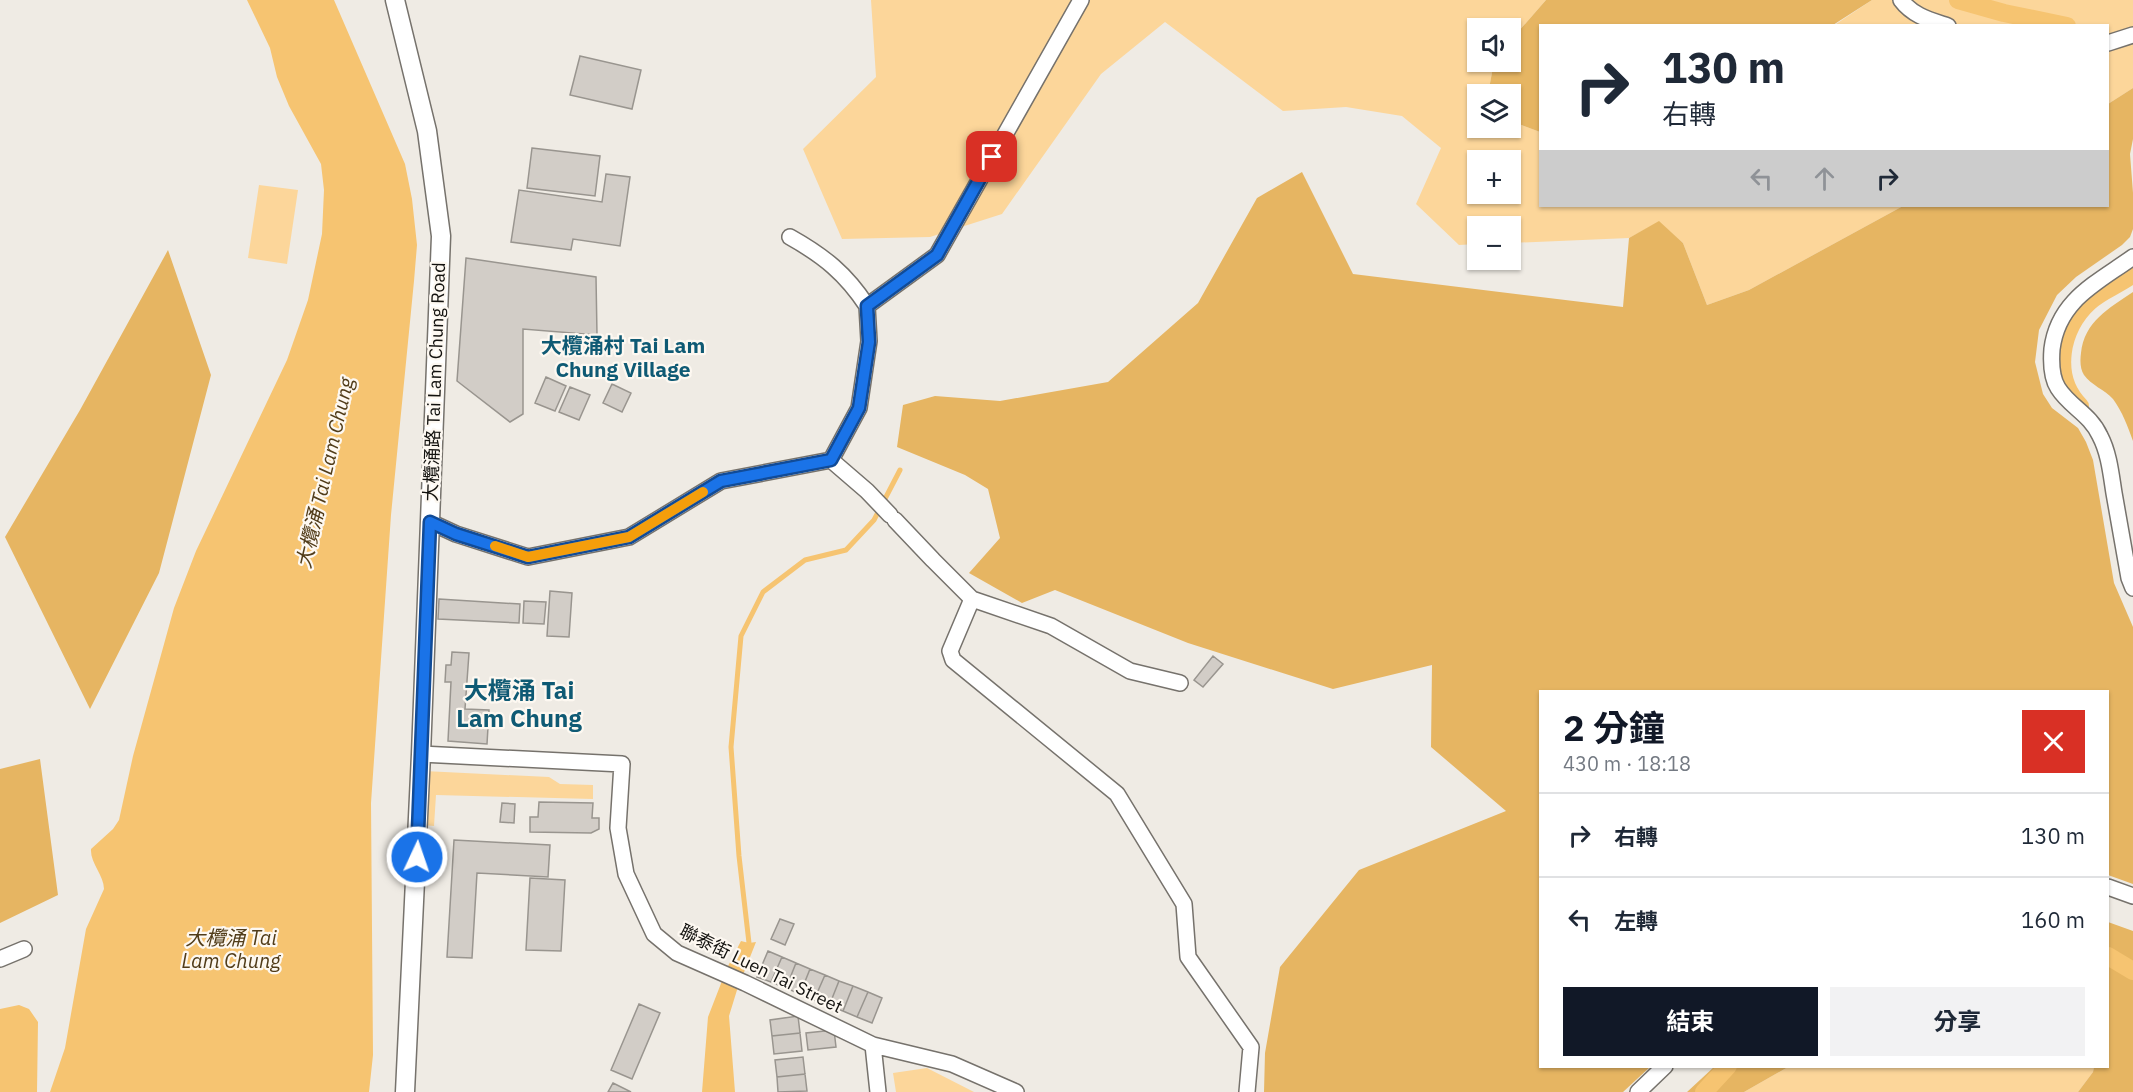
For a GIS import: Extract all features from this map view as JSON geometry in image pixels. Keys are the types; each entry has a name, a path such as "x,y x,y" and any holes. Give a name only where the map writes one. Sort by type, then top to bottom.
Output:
{"street":[{"name":"大欖涌路 Tai Lam Chung Road","path":"395,0 426,131 441,236 422,754 405,1092"},
{"path":"867,306 937,255 1081,0"},
{"path":"1901,0 1906,7 1920,17 1942,24"},
{"path":"2109,43 2133,35"},
{"path":"790,237 818,252 843,274 867,306 869,342 859,408 831,460"},
{"path":"2133,257 2086,289 2070,304 2054,334 2051,362 2057,386 2064,397 2090,418 2101,436 2108,456 2129,578 2133,588"},
{"path":"430,522 456,534 528,557 629,537 721,481 831,460"},
{"path":"831,460 867,491 972,599 1051,626 1130,671 1180,683"},
{"path":"972,599 950,651 953,660 1117,794 1184,904 1188,957 1251,1047 1247,1092"},
{"name":"聯泰街 Luen Tai Street","path":"422,754 622,764 618,828 626,874 654,934 677,953 873,1045 952,1064 1016,1092"},
{"path":"2109,887 2133,896"},
{"path":"0,959 24,949"},
{"path":"873,1045 878,1092"},
{"path":"1638,1092 1663,1068"}],"shaded area":[{"path":"871,0 1546,0 1521,29 1521,18 1467,18 1467,72 1492,72 1490,84 1467,84 1467,138 1521,138 1521,125 1539,132 1539,207 1901,207 1749,290 1707,305 1683,243 1659,222 1629,238 1521,243 1521,216 1467,216 1467,245 1459,245 1416,204 1441,148 1402,116 1346,107 1283,111 1165,22 1101,74 1002,214 930,237 842,239 803,149 876,77"},
{"path":"1546,0 1872,0 1835,24 1539,24 1539,132 1521,125 1521,84 1490,84 1492,72 1521,72 1521,29"},
{"path":"1872,0 2133,0 2133,88 2109,103 2109,24 1836,24"},
{"path":"2133,88 2133,139 2130,154 2133,229 2130,237 2122,245 2076,277 2057,295 2039,330 2035,362 2043,394 2052,408 2078,428 2093,460 2114,583 2133,627 2133,884 2109,875 2109,690 1539,690 1539,1068 1649,1068 1623,1092 1264,1092 1265,1053 1280,967 1359,870 1506,811 1431,747 1432,665 1333,689 1188,643 1055,590 1022,603 969,573 1000,538 988,489 965,475 897,447 903,405 935,396 1000,401 1108,382 1198,303 1257,198 1302,172 1353,274 1623,307 1629,238 1659,221 1683,243 1707,305 1749,290 1901,207 2109,207 2109,103"},
{"path":"259,185 298,190 287,264 248,258"},
{"path":"168,250 211,375 159,573 90,709 5,537 80,410"},
{"path":"2133,292 2133,441 2113,399 2087,379 2080,361 2083,342 2092,324 2107,310"},
{"path":"40,759 58,895 0,923 0,769"},
{"path":"424,771 549,777 560,784 593,785 593,799 436,795 434,826 423,825"},
{"path":"2109,922 2133,931 2133,1092 2078,1092 2094,1068 2109,1068"},
{"path":"927,1068 974,1092 896,1092 893,1073"},
{"path":"1713,1068 1786,1068 1744,1092 1687,1092"},
{"path":"1786,1068 2094,1068 2078,1092 1744,1092"}],"water":[{"name":"大欖涌 Tai Lam Chung","path":"247,0 334,0 405,164 412,199 417,245 391,515 371,803 373,1055 369,1092 50,1092 65,1048 86,929 104,889 91,849 113,829 119,820 133,756 174,608 196,551 287,360 308,300 322,234 324,190 321,164 289,106 277,77 270,48"},
{"path":"741,941 756,942 729,1016 735,1092 702,1092 708,1017 727,968"},
{"path":"19,1005 29,1009 38,1022 37,1092 0,1092 0,1009"}],"building":[{"path":"580,56 641,70 632,109 570,95"},
{"path":"532,148 600,156 595,196 527,188"},
{"path":"606,174 630,177 620,246 573,239 571,250 511,242 519,190 602,202"},
{"path":"466,258 596,277 597,335 523,329 523,414 510,422 457,381"},
{"path":"546,377 566,386 555,411 535,403"},
{"path":"612,384 631,393 622,412 603,403"},
{"path":"570,387 590,395 579,420 559,412"},
{"path":"550,591 572,593 569,637 547,636"},
{"path":"439,599 520,604 519,623 438,619"},
{"path":"524,601 546,602 544,624 523,623"},
{"path":"452,652 469,653 465,709 489,710 487,744 448,741 451,682 445,682 446,665 451,665"},
{"path":"1213,656 1223,664 1203,687 1194,680"},
{"path":"539,802 593,803 592,818 599,818 599,829 591,833 530,832 530,817 538,817"},
{"path":"502,803 515,804 514,823 500,822"},
{"path":"454,840 550,845 548,877 477,873 472,958 447,957"},
{"path":"530,878 565,880 561,951 526,950"},
{"path":"780,919 794,924 785,945 771,939"},
{"path":"768,951 782,957 771,982 757,977"},
{"path":"782,957 796,963 786,988 771,982"},
{"path":"796,963 810,969 800,994 786,988"},
{"path":"810,969 825,975 814,1000 800,994"},
{"path":"825,975 839,981 829,1006 814,1000"},
{"path":"839,981 853,986 843,1011 829,1006"},
{"path":"853,986 868,992 857,1017 843,1011"},
{"path":"868,992 882,998 872,1023 857,1017"},
{"path":"639,1004 660,1013 632,1079 611,1070"},
{"path":"798,1016 800,1033 772,1036 770,1020"},
{"path":"834,1030 836,1047 808,1050 806,1033"},
{"path":"800,1033 802,1051 774,1054 772,1036"},
{"path":"803,1057 805,1074 777,1077 775,1060"},
{"path":"805,1074 807,1091 778,1092 777,1077"},
{"path":"613,1083 631,1092 608,1092"}],"waterway":[{"path":"1958,0 2004,13 2057,24"},
{"path":"2080,406 2071,394 2062,367 2063,353 2071,325 2089,302 2133,274"},
{"path":"746,948 749,943 739,856 731,747 741,636 763,592 805,560 846,550 874,520 900,470"},
{"path":"2109,957 2133,971"},
{"path":"1704,1092 1726,1068"}],"slow traffic":[{"path":"495,546 528,557 629,537 703,492"}],"district":[{"name":"大欖涌村 Tai Lam Chung Village","path":"623,358"},
{"name":"大欖涌 Tai Lam Chung","path":"519,705"}],"route":[{"path":"417,857 430,522 456,534 528,557 629,537 721,481 831,460 859,408 869,342 867,306 937,255 992,157"}]}
